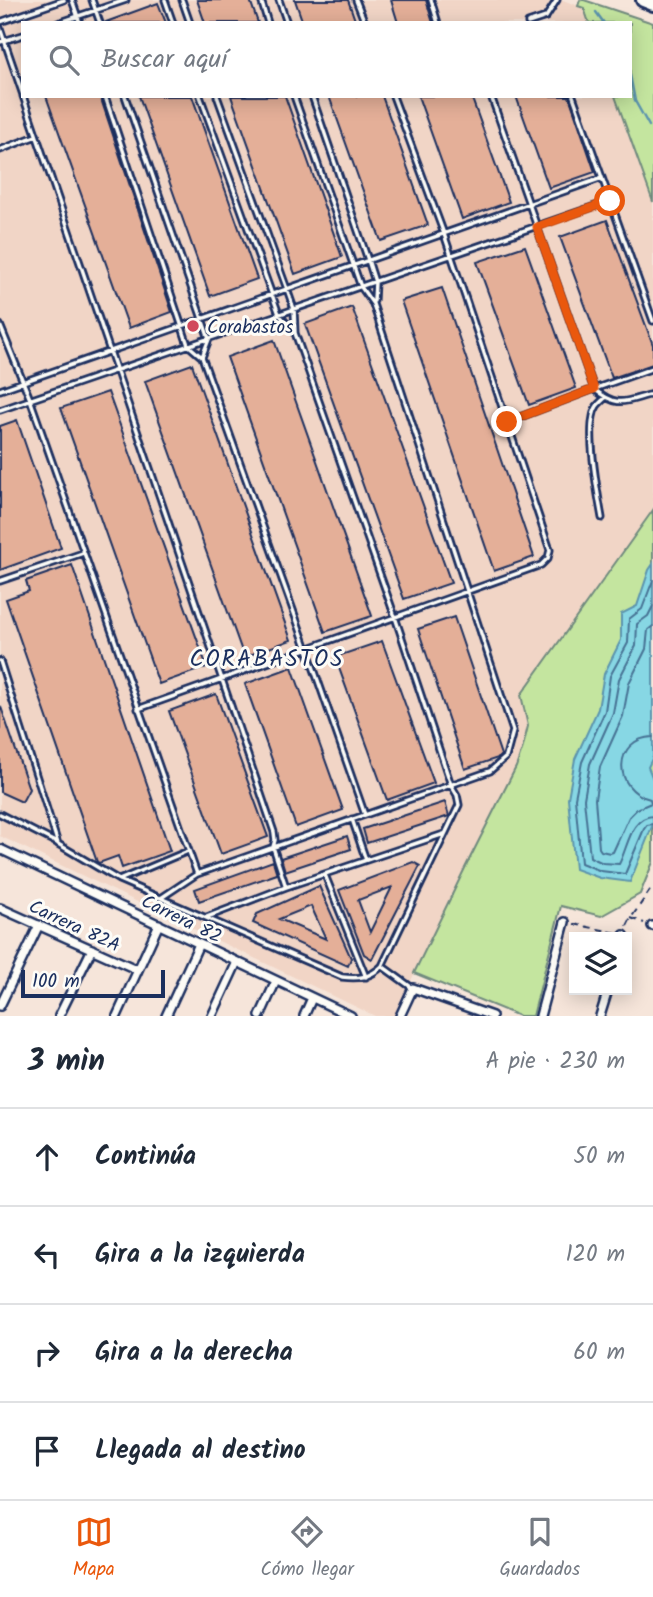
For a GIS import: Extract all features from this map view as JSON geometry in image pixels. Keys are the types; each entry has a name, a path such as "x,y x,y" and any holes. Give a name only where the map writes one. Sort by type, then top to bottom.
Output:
{"main road":[{"path":"642,0 653,4"}],"street":[{"name":"Carrera 82","path":"0,849 351,1016"},
{"name":"Carrera 82A","path":"0,908 138,970"},
{"path":"540,1016 565,922"},
{"path":"117,1016 159,924"},
{"path":"0,1006 39,925"},
{"path":"166,1016 198,944"},
{"path":"62,1015 92,949"},
{"path":"212,1016 237,962"},
{"path":"260,1016 276,981"},
{"path":"400,1016 411,986 492,1016"},
{"path":"600,1016 606,995"},
{"path":"304,1016 312,998"}],"lane":[{"path":"0,22 64,0"},
{"path":"72,0 79,21"},
{"path":"92,0 99,21"},
{"path":"64,21 126,0"},
{"path":"165,0 172,21"},
{"path":"182,0 189,21"},
{"path":"261,0 267,21"},
{"path":"279,0 285,21"},
{"path":"356,0 364,21"},
{"path":"431,0 437,21"},
{"path":"534,21 546,17 557,0"},
{"path":"546,17 547,21"},
{"path":"0,28 2,42 21,91"},
{"path":"2,42 21,36"},
{"path":"24,98 274,832 273,847 286,887"},
{"path":"106,98 188,345 202,357 365,815"},
{"path":"126,98 209,339 202,357"},
{"path":"201,98 279,314 295,333"},
{"path":"0,814 119,880 342,977 354,979 376,972 382,967 459,805 295,333 294,309 288,289 218,98"},
{"path":"161,898 197,874 490,771 506,757 513,731 373,303 361,287 295,98"},
{"path":"313,98 369,260 374,282 373,303"},
{"path":"138,709 541,565 548,558 550,550 444,234 394,98"},
{"path":"492,98 594,389 613,402 653,394"},
{"path":"574,98 653,321"},
{"path":"0,150 37,136"},
{"path":"0,390 602,178"},
{"path":"0,410 610,201"},
{"path":"0,325 30,400 197,874"},
{"path":"507,422 653,368"},
{"path":"601,518 593,464 592,420 596,406 605,398"},
{"path":"0,581 83,553"},
{"path":"0,661 58,844"},
{"path":"352,819 366,860"},
{"path":"205,917 446,833"},
{"path":"119,880 189,851"},
{"path":"325,874 366,976"},
{"path":"382,967 411,986"}],"path":[{"path":"625,932 653,886"},
{"path":"631,918 652,926"},
{"path":"565,922 606,932"}],"shaded area":[{"path":"0,0 563,0 584,8 588,21 21,21 21,98 616,98 653,202 653,510 521,695 528,726 516,767 394,1016 375,1016 0,836"}],"green space":[{"path":"580,0 584,0 653,23 653,202 616,98 632,98 632,21 588,21 584,8 578,6"},
{"path":"653,510 653,862 640,894 601,916 561,906 533,1016 519,1016 414,973 516,767 528,726 521,695"}],"water":[{"path":"653,564 653,757 648,767 653,779 653,824 630,882 600,878 575,869 568,798 575,759 598,709 604,674 621,640 621,614 637,606"}],"building":[{"path":"197,0 250,0 257,21 204,21"},
{"path":"295,0 348,0 355,21 302,21"},
{"path":"391,0 426,0 432,21 397,21"},
{"path":"158,3 165,21 109,21"},
{"path":"47,98 101,98 172,312 129,328"},
{"path":"140,98 193,98 257,279 210,296"},
{"path":"232,98 286,98 342,257 295,274"},
{"path":"330,98 383,98 428,225 381,241"},
{"path":"419,98 472,98 509,202 462,219"},
{"path":"517,98 570,98 595,172 549,188"},
{"path":"607,220 653,345 653,364 612,378 560,237"},
{"path":"525,246 576,388 529,405 477,262"},
{"path":"442,288 534,557 494,571 401,301"},
{"path":"352,307 451,583 404,599 305,324"},
{"path":"274,340 372,616 325,632 227,357"},
{"path":"192,364 291,640 244,657 145,381"},
{"path":"108,392 207,667 159,684 61,408"},
{"path":"17,420 61,548 0,570 0,426"},
{"path":"72,565 170,851 122,868 118,856 97,862 6,599 29,591 26,581"},
{"path":"454,617 501,755 465,769 418,629"},
{"path":"382,641 434,783 387,800 335,657"},
{"path":"292,667 343,810 296,827 245,684"},
{"path":"216,694 268,837 221,854 169,711"},
{"path":"1,707 29,789 22,802 0,792"},
{"path":"445,802 449,816 367,843 363,829"},
{"path":"347,836 351,849 285,871 281,858"},
{"path":"273,861 277,874 199,901 195,889"},
{"path":"413,862 420,866 372,959 364,954 339,890","holes":["392,887 370,932 358,900"]},
{"path":"319,886 351,958 348,966 253,923 257,914","holes":["311,906 326,939 279,919"]}],"waterway":[{"path":"596,12 603,21"},
{"path":"632,85 635,101 649,126"}],"place":[{"name":"Corabastos","path":"193,326"}],"district":[{"name":"CORABASTOS","path":"267,658"}],"route":[{"path":"507,422 594,389 537,227 610,201"}]}
